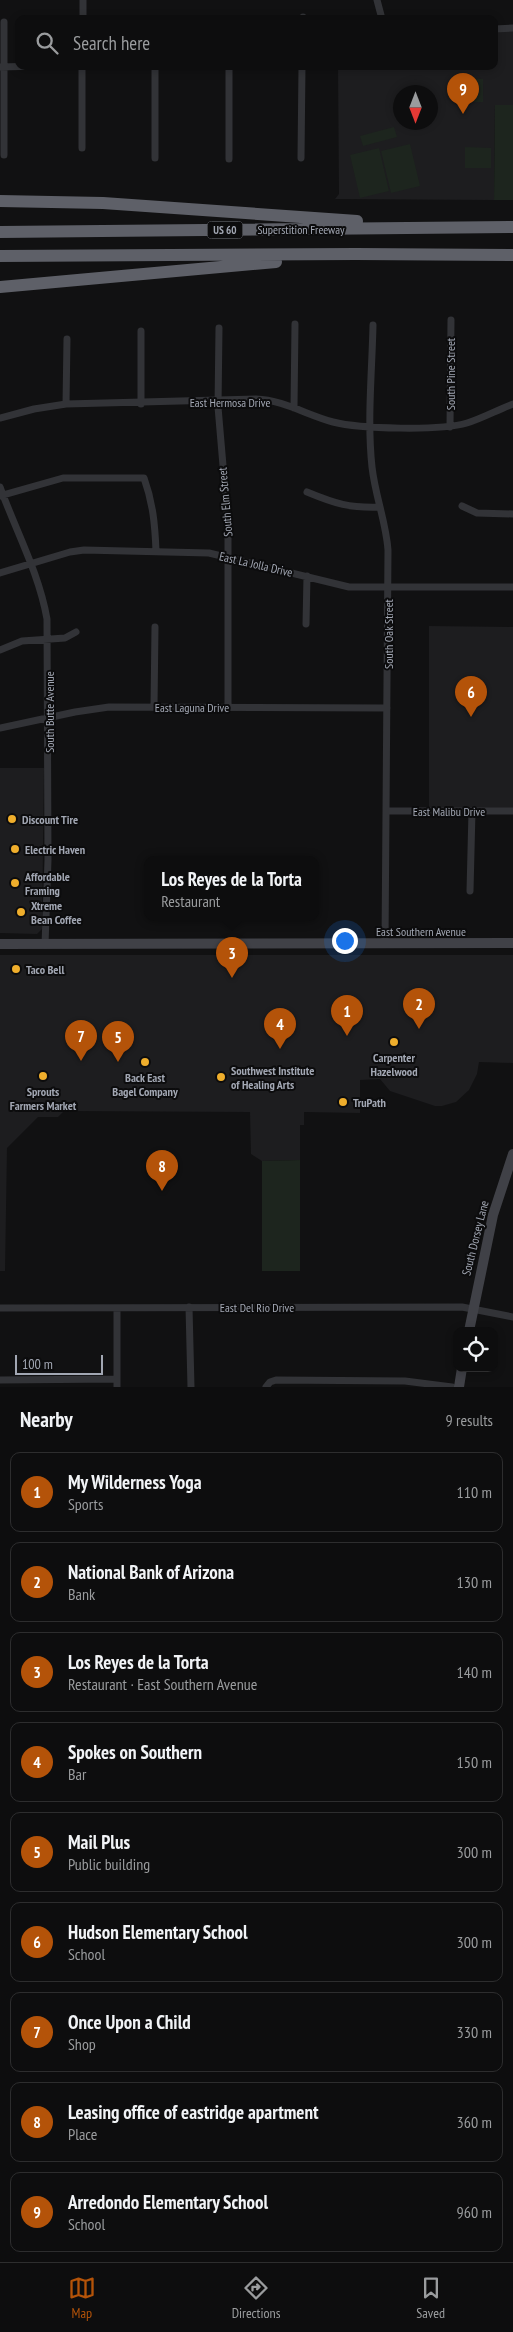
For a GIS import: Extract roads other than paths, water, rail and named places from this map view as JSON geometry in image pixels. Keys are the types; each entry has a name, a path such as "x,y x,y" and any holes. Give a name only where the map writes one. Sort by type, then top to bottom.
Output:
{"highway":[{"path":"0,201 103,203 450,228"},
{"name":"Superstition Freeway","path":"0,232 513,227"},
{"path":"0,287 356,254"},
{"name":"Superstition Freeway","path":"0,256 513,255"}],"main road":[{"name":"East Southern Avenue","path":"0,944 513,943"},
{"name":"South Dorsey Lane","path":"470,1327 493,1215 513,1154"},
{"path":"459,1387 461,1372"}],"street":[{"path":"83,0 83,15"},
{"path":"377,0 381,15"},
{"path":"4,22 2,67 4,155"},
{"path":"498,29 513,28"},
{"path":"2,67 15,67"},
{"path":"82,70 82,148"},
{"path":"155,70 155,158"},
{"path":"228,159 229,70"},
{"path":"301,158 302,70"},
{"name":"South Pine Street","path":"450,427 451,320"},
{"path":"294,408 296,324"},
{"name":"South Oak Street","path":"373,325 371,426 373,476 387,533 385,944"},
{"name":"South Elm Street","path":"220,328 218,400 229,556 228,706"},
{"path":"141,332 141,404"},
{"path":"66,404 67,339"},
{"name":"East Hermosa Drive","path":"0,418 34,409 66,404 270,400 334,422 371,426 450,427 466,423 513,404"},
{"path":"2,496 63,478 144,478 155,520 156,552"},
{"name":"South Butte Avenue","path":"0,487 44,600 48,638 48,860 45,945"},
{"path":"307,492 336,504 360,508 380,507"},
{"path":"462,506 476,513 513,514"},
{"name":"East La Jolla Drive","path":"0,573 84,550 190,551 229,556 349,587 513,587"},
{"path":"306,624 307,576"},
{"path":"154,707 155,627"},
{"path":"0,650 22,641 66,638 76,632"},
{"name":"East Laguna Drive","path":"0,728 75,712 109,707 387,708"},
{"name":"East Malibu Drive","path":"386,811 513,811"},
{"path":"470,891 472,811"},
{"path":"189,1307 191,1387"},
{"name":"East Del Rio Drive","path":"0,1308 473,1308 513,1317"},
{"path":"0,1380 117,1383 116,1308"},
{"path":"266,1387 267,1383 273,1381 305,1380 405,1381 452,1387"}],"place":[{"name":"Arredondo Elementary School","path":"463,114"},
{"name":"Hudson Elementary School","path":"471,717"},
{"name":"Discount Tire","path":"12,819"},
{"name":"Electric Haven","path":"15,849"},
{"name":"Affordable Framing","path":"15,883"},
{"name":"Xtreme Bean Coffee","path":"21,912"},
{"name":"Taco Bell","path":"16,969"},
{"name":"Los Reyes de la Torta","path":"232,978"},
{"name":"National Bank of Arizona","path":"419,1029"},
{"name":"My Wilderness Yoga","path":"347,1036"},
{"name":"Carpenter Hazelwood","path":"394,1042"},
{"name":"Spokes on Southern","path":"280,1049"},
{"name":"Once Upon a Child","path":"81,1061"},
{"name":"Mail Plus","path":"118,1062"},
{"name":"Back East Bagel Company","path":"145,1062"},
{"name":"Sprouts Farmers Market","path":"43,1076"},
{"name":"Southwest Institute of Healing Arts","path":"221,1077"},
{"name":"TruPath","path":"343,1102"},
{"name":"Leasing office of eastridge apartment","path":"162,1191"}]}
